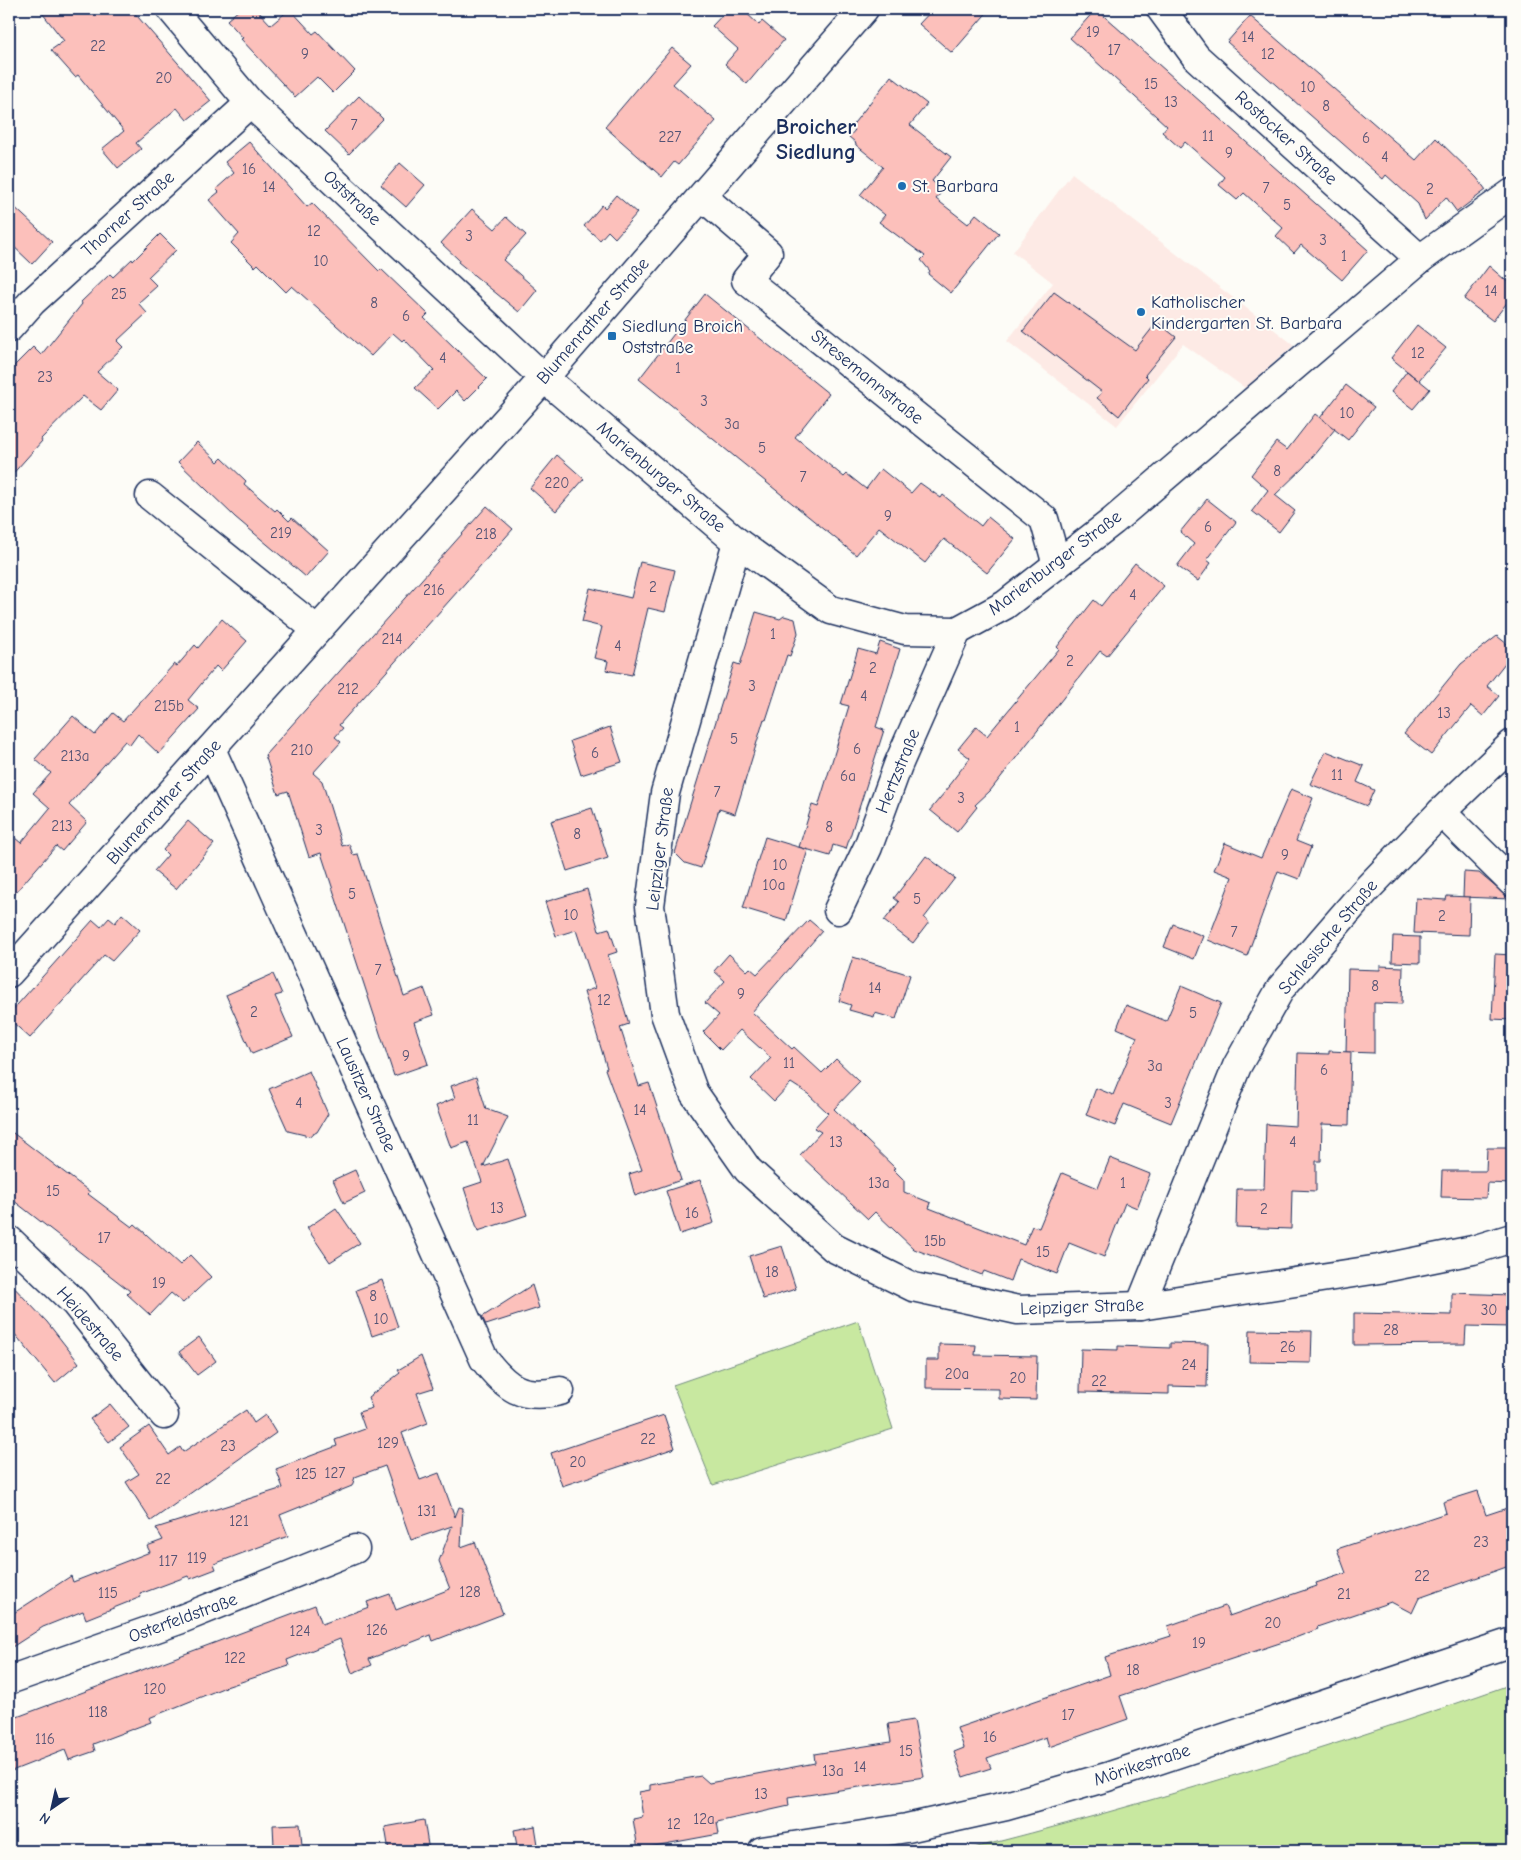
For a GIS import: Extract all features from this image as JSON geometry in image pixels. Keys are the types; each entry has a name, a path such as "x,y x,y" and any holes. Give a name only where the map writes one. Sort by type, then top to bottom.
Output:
{"street":[{"name":"Oststraße","path":"171,9 250,102 544,378"},
{"name":"Blumenrather Straße","path":"9,973 544,378 703,197 864,9"},
{"name":"Rostocker Straße","path":"1161,9 1196,56 1420,259"},
{"name":"Thorner Straße","path":"9,328 32,302 250,102"},
{"name":"Marienburger Straße","path":"544,378 737,542 831,610 905,630 957,631 1005,604 1057,565 1113,520 1420,259 1512,193"},
{"name":"Stresemannstraße","path":"703,197 768,253 746,280 1044,519 1057,565"},
{"path":"150,496 317,630"},
{"name":"Leipziger Straße","path":"737,542 665,792 650,906 665,1014 694,1093 748,1170 834,1248 913,1286 1018,1310 1140,1306 1379,1269 1473,1250 1512,1238"},
{"name":"Hertzstraße","path":"838,910 868,847 898,765 957,631"},
{"name":"Schlesische Straße","path":"1140,1306 1206,1138 1237,1066 1281,988 1365,891 1440,812 1512,744"},
{"name":"Lausitzer Straße","path":"211,749 484,1359 507,1386 527,1394 544,1395 560,1391"},
{"path":"1440,812 1512,882"},
{"name":"Heidestraße","path":"9,1240 75,1302 164,1415"},
{"name":"Osterfeldstraße","path":"9,1680 179,1620 355,1549"},
{"name":"Mörikestraße","path":"762,1851 907,1828 1006,1806 1107,1777 1512,1642"}],"shaded area":[{"name":"Katholischer Kindergarten St. Barbara","path":"1072,173 1294,345 1245,388 1183,344 1117,426 1007,341 1053,283 1013,252"}],"green space":[{"path":"858,1321 893,1429 713,1485 673,1385"},
{"path":"1512,1684 1512,1851 962,1851 1101,1814 1239,1774 1444,1708"}],"building":[{"path":"39,9 131,9 211,101 187,120 177,108 136,143 141,149 118,168 102,149 124,131 78,75 75,77 51,50 64,41"},
{"path":"240,9 256,9 271,25 290,9 313,34 317,31 355,71 333,93 317,77 295,97 241,39 243,38 227,20"},
{"path":"728,9 742,9 759,25 762,21 784,40 747,84 725,64 738,49 712,26"},
{"path":"933,9 990,9 952,53 919,24"},
{"path":"1096,9 1368,250 1342,280 1301,245 1294,253 1276,236 1283,228 1244,193 1237,200 1219,185 1225,177 1185,142 1180,148 1162,132 1167,126 1070,38"},
{"path":"1250,16 1416,160 1436,138 1477,178 1486,190 1457,212 1446,197 1425,220 1418,204 1386,175 1383,179 1227,42"},
{"path":"672,48 691,64 673,84 716,121 678,165 674,162 662,177 605,127"},
{"name":"St. Barbara","path":"891,76 927,104 910,125 951,157 932,181 943,190 936,199 968,224 976,214 999,233 951,293 928,274 930,271 921,260 925,256 879,222 885,215 860,195 883,167 849,137 855,130 851,127"},
{"path":"359,96 383,119 349,154 325,131"},
{"path":"249,142 307,207 312,203 379,271 381,269 428,314 424,318 487,379 465,401 456,391 438,409 415,388 434,370 404,339 402,341 393,333 371,356 292,286 286,292 258,264 255,267 231,243 239,234 209,200 219,192 216,189 234,173 225,162"},
{"path":"400,163 425,185 406,207 381,185"},
{"path":"616,195 637,213 615,238 608,231 600,240 584,226 602,205 605,208"},
{"path":"9,202 52,242 32,264 9,242"},
{"path":"472,209 495,229 506,217 526,235 503,260 537,290 519,312 458,262 459,260 441,243"},
{"path":"160,234 176,250 148,277 157,286 138,303 147,313 117,341 123,347 97,372 118,390 101,410 83,396 41,439 42,441 9,478 9,371 33,347 41,355 82,304 81,302 110,274 113,277 132,259 133,261"},
{"path":"1489,266 1512,286 1512,296 1493,321 1464,299"},
{"path":"1054,292 1135,350 1157,322 1176,337 1145,375 1148,378 1119,416 1097,398 1102,392 1023,331"},
{"path":"705,294 829,394 795,437 844,477 847,474 866,489 881,469 911,493 920,483 941,498 943,495 981,526 988,517 1015,539 987,573 944,539 925,563 879,527 856,555 639,379"},
{"path":"1417,325 1446,348 1419,380 1430,389 1413,409 1391,392 1407,371 1391,358"},
{"path":"1346,385 1374,407 1348,440 1320,418"},
{"path":"1315,414 1335,429 1304,467 1275,495 1295,511 1279,532 1252,511 1268,490 1251,475 1276,442 1287,450"},
{"path":"197,442 218,462 222,458 246,481 244,484 275,511 277,509 289,521 292,518 329,551 306,577 235,517 178,462"},
{"path":"557,455 584,479 556,511 530,488"},
{"path":"1207,499 1236,522 1207,560 1211,563 1198,581 1177,566 1194,544 1180,532"},
{"path":"487,506 513,529 339,725 343,728 335,737 341,742 313,773 322,781 342,846 349,844 353,855 358,854 404,996 424,988 434,1015 414,1022 428,1064 394,1076 321,853 309,857 288,791 278,794 265,755"},
{"path":"640,562 675,570 665,612 648,608 632,675 606,670 608,661 594,658 602,627 582,622 590,588 631,598"},
{"path":"1135,563 1164,586 1107,656 1100,651 990,791 975,805 977,807 957,832 930,810 970,758 958,749 976,727 987,736 1059,649 1057,647 1094,600 1101,606"},
{"path":"756,612 780,619 784,616 795,619 798,633 790,656 787,655 766,720 764,719 735,814 719,809 701,868 685,863 675,853 734,663 740,665"},
{"path":"222,619 247,641 221,671 216,666 188,700 199,709 159,754 138,734 130,745 125,741 69,805 87,822 62,851 56,846 9,900 9,833 21,843 50,808 33,793 51,773 35,759 73,716 95,735 113,713 123,721 174,664 177,666 195,645 198,648"},
{"path":"1497,636 1512,648 1512,654 1487,686 1499,696 1483,716 1471,706 1431,755 1404,734 1461,664"},
{"path":"880,642 900,649 876,727 884,730 846,849 833,845 830,856 799,847 812,805 818,807 849,706 841,704 858,649 876,654"},
{"path":"610,727 622,762 581,775 570,741"},
{"path":"1326,751 1364,766 1357,782 1374,790 1367,806 1310,784"},
{"path":"1291,789 1313,798 1296,841 1311,847 1299,879 1278,871 1247,956 1208,940 1232,877 1214,870 1225,843 1261,858"},
{"path":"592,808 608,858 567,871 551,821"},
{"path":"188,821 214,844 176,889 154,871 168,855 163,850"},
{"path":"765,837 808,850 786,921 743,908"},
{"path":"926,856 955,878 924,918 929,922 913,943 884,921 899,902 894,898"},
{"path":"1464,872 1479,873 1510,899 1463,897"},
{"path":"587,889 599,931 609,928 617,952 608,955 629,1024 620,1027 639,1086 649,1083 681,1180 635,1196 629,1174 642,1170 605,1069 607,1068 584,992 595,988 576,930 556,936 545,902"},
{"path":"1447,896 1470,897 1469,935 1414,933 1416,898 1446,900"},
{"path":"122,914 140,930 112,961 104,955 30,1038 9,1019 9,1014 93,920 101,927 109,918 115,923"},
{"path":"809,920 822,931 752,1012 792,1049 794,1047 822,1073 836,1059 860,1082 834,1109 895,1168 893,1169 904,1180 904,1192 931,1203 929,1208 1024,1245 1032,1226 1039,1228 1062,1173 1098,1188 1110,1158 1150,1174 1137,1208 1125,1203 1104,1257 1069,1243 1057,1274 1018,1259 1010,1281 984,1271 982,1275 914,1249 875,1212 868,1219 800,1155 821,1132 814,1128 828,1113 808,1094 791,1083 774,1101 751,1079 771,1058 740,1030 721,1050 703,1032 719,1015 705,1003 725,981 714,971 729,954 747,971 750,968 757,974"},
{"path":"1173,924 1203,936 1194,959 1164,947"},
{"path":"1393,936 1420,937 1420,963 1392,962"},
{"path":"1495,954 1512,955 1512,1020 1492,1019"},
{"path":"853,957 910,975 896,1019 875,1013 874,1017 849,1010 851,1005 839,1001"},
{"path":"1380,966 1403,967 1402,1004 1374,1003 1374,1053 1346,1052 1348,969 1380,970"},
{"path":"273,974 282,994 275,996 293,1037 252,1054 226,995"},
{"path":"1181,986 1221,1003 1171,1123 1124,1104 1115,1126 1086,1115 1096,1088 1113,1095 1137,1037 1117,1028 1126,1005 1166,1021"},
{"path":"1329,1051 1351,1052 1349,1125 1322,1124 1321,1161 1316,1161 1316,1191 1292,1190 1291,1229 1236,1227 1237,1189 1264,1189 1266,1124 1296,1126 1298,1053 1329,1054"},
{"path":"309,1071 328,1114 317,1132 309,1136 288,1131 269,1089"},
{"path":"476,1077 486,1109 508,1117 483,1167 508,1159 527,1215 478,1231 464,1188 482,1182 468,1142 451,1148 436,1106 455,1098 451,1086"},
{"path":"9,1130 132,1227 135,1224 180,1265 190,1255 211,1277 183,1303 171,1293 150,1315 127,1294 130,1291 9,1197"},
{"path":"1487,1148 1512,1148 1512,1184 1487,1183 1486,1198 1441,1197 1442,1171 1486,1171"},
{"path":"355,1170 365,1193 344,1203 333,1180"},
{"path":"700,1180 714,1223 680,1234 666,1191"},
{"path":"336,1208 360,1243 330,1262 307,1228"},
{"path":"782,1246 796,1289 763,1299 749,1256"},
{"path":"382,1280 398,1327 372,1336 356,1290"},
{"path":"9,1282 47,1322 79,1363 55,1383 9,1327"},
{"path":"532,1285 539,1308 486,1325 482,1317"},
{"path":"1452,1293 1512,1295 1512,1327 1466,1326 1465,1344 1354,1345 1354,1313 1452,1315"},
{"path":"1250,1330 1312,1331 1311,1363 1249,1362"},
{"path":"199,1337 216,1361 197,1375 179,1352"},
{"path":"1170,1343 1208,1344 1207,1387 1169,1386 1169,1394 1080,1392 1081,1349 1118,1350 1118,1346 1170,1348"},
{"path":"939,1344 976,1345 975,1355 1037,1356 1036,1400 999,1399 999,1389 926,1388 926,1360 939,1360"},
{"path":"421,1356 433,1388 417,1393 428,1423 402,1433 420,1480 439,1473 455,1517 459,1507 463,1508 461,1547 475,1542 503,1614 433,1641 431,1635 369,1659 372,1665 352,1673 340,1639 287,1660 289,1666 223,1688 149,1718 151,1722 93,1744 95,1751 69,1760 65,1750 9,1772 9,1720 315,1605 322,1624 369,1607 367,1602 390,1594 396,1610 450,1589 439,1561 452,1526 411,1540 385,1466 355,1477 352,1486 280,1515 288,1536 214,1564 216,1569 190,1579 188,1576 140,1594 141,1597 86,1619 83,1611 43,1627 9,1649 9,1616 71,1576 73,1582 150,1552 147,1546 163,1540 156,1528 283,1488 276,1469 337,1446 335,1440 365,1429 359,1412 372,1408 368,1397 400,1373 398,1370"},
{"path":"110,1404 129,1427 109,1442 90,1419"},
{"path":"246,1410 254,1423 265,1415 276,1433 151,1521 126,1482 139,1474 120,1447 149,1426 169,1455 180,1447 183,1452"},
{"path":"664,1415 675,1448 562,1486 551,1453"},
{"path":"1478,1491 1486,1515 1507,1508 1512,1523 1512,1565 1419,1598 1412,1613 1391,1602 1317,1627 1318,1629 1295,1638 1120,1696 1128,1719 1049,1747 1046,1737 987,1758 991,1768 963,1777 954,1752 964,1748 957,1728 1110,1675 1105,1657 1171,1636 1168,1626 1225,1606 1229,1616 1317,1586 1316,1583 1346,1573 1337,1549 1446,1513 1443,1502"},
{"path":"914,1720 924,1777 788,1798 789,1806 717,1822 719,1834 638,1849 633,1819 643,1817 639,1792 650,1790 650,1785 701,1776 709,1783 815,1763 814,1754 891,1742 888,1724"},
{"path":"424,1820 429,1851 389,1851 385,1827"},
{"path":"300,1824 302,1845 274,1846 273,1825"},
{"path":"535,1826 539,1851 518,1851 514,1830"}],"place":[{"name":"St. Barbara","path":"902,186"},
{"name":"Katholischer Kindergarten St. Barbara","path":"1141,312"},
{"name":"Siedlung Broich Oststraße","path":"612,336"}],"district":[{"name":"Broicher Siedlung","path":"816,140"}]}
